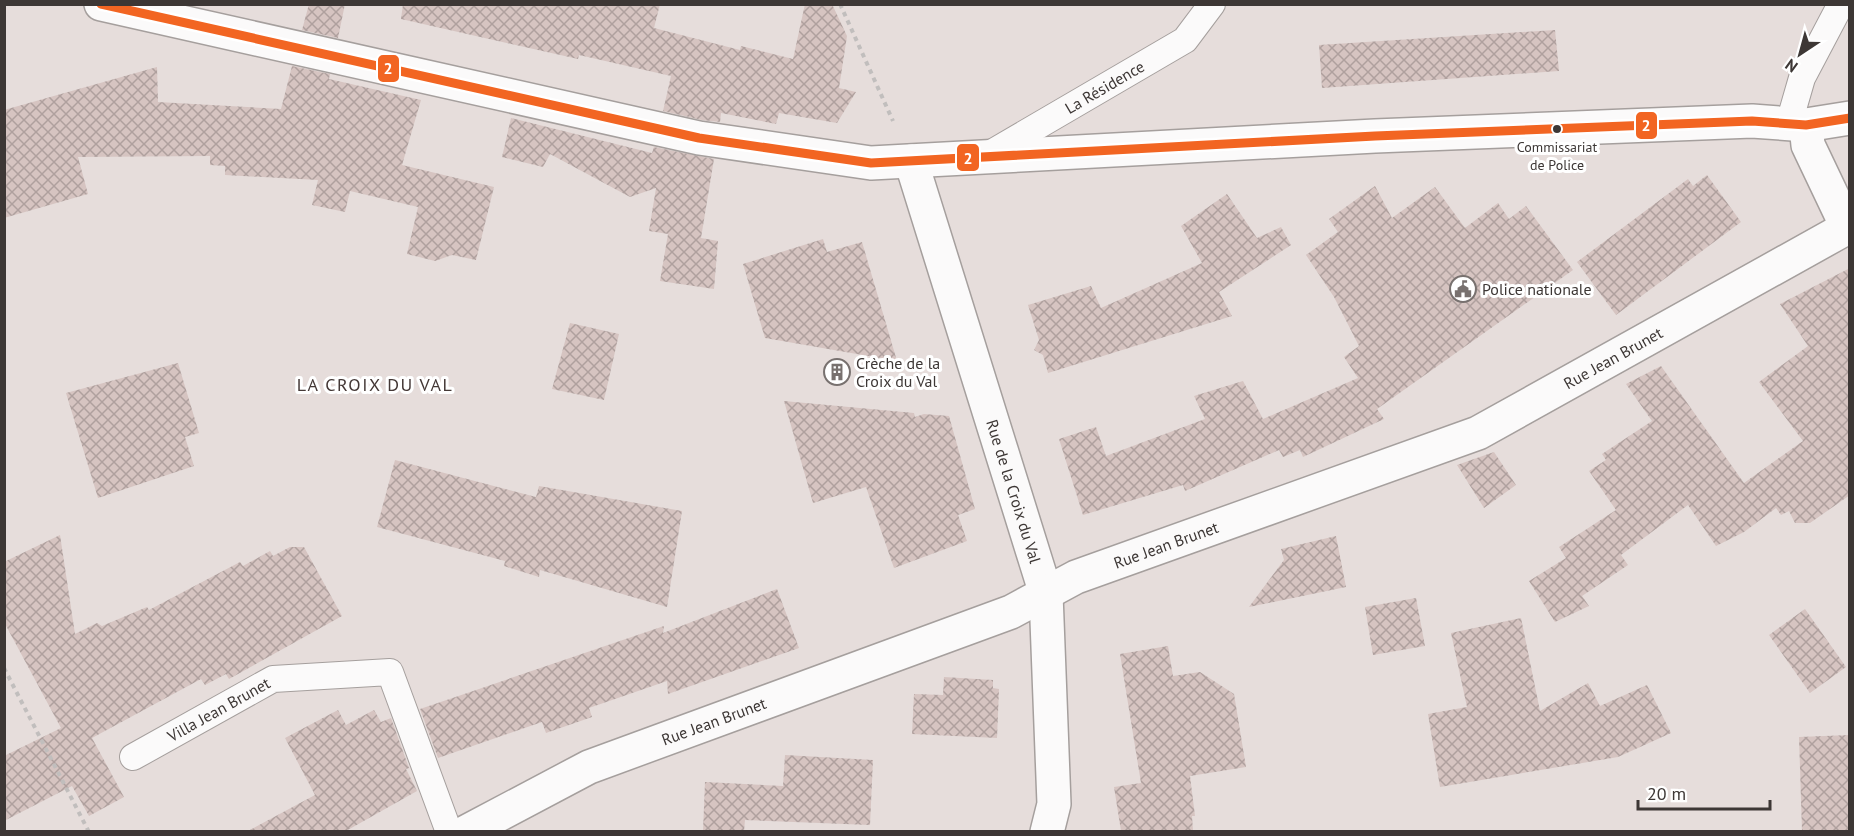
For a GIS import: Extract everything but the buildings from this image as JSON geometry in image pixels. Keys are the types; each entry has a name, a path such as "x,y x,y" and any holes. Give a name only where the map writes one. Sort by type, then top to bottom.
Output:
{"street":[{"path":"100,4 699,138 871,163 1399,135 1752,121 1797,124 1850,118"},
{"path":"1797,124 1848,226"},
{"name":"Rue de la Croix du Val","path":"911,161 1046,594 1054,804 1047,831"},
{"name":"Rue Jean Brunet","path":"466,831 589,767 1011,612 1076,578 1478,433 1848,226"}],"lane":[{"name":"La Résidence","path":"986,157 1185,40 1212,4"},
{"path":"1797,124 1802,78 1841,4"},
{"name":"Villa Jean Brunet","path":"133,757 273,679 390,672 449,831"}],"path":[{"path":"840,4 911,161"},
{"path":"4,668 89,831"}],"transit line":[{"name":"2","path":"101,4 699,138 871,163 1375,136 1752,121 1806,125 1850,118"}],"place":[{"name":"Commissariat de Police","path":"1557,129"},
{"name":"Police nationale","path":"1463,289"},
{"name":"Crèche de la Croix du Val","path":"837,372"}],"district":[{"name":"LA CROIX DU VAL","path":"375,385"}]}
